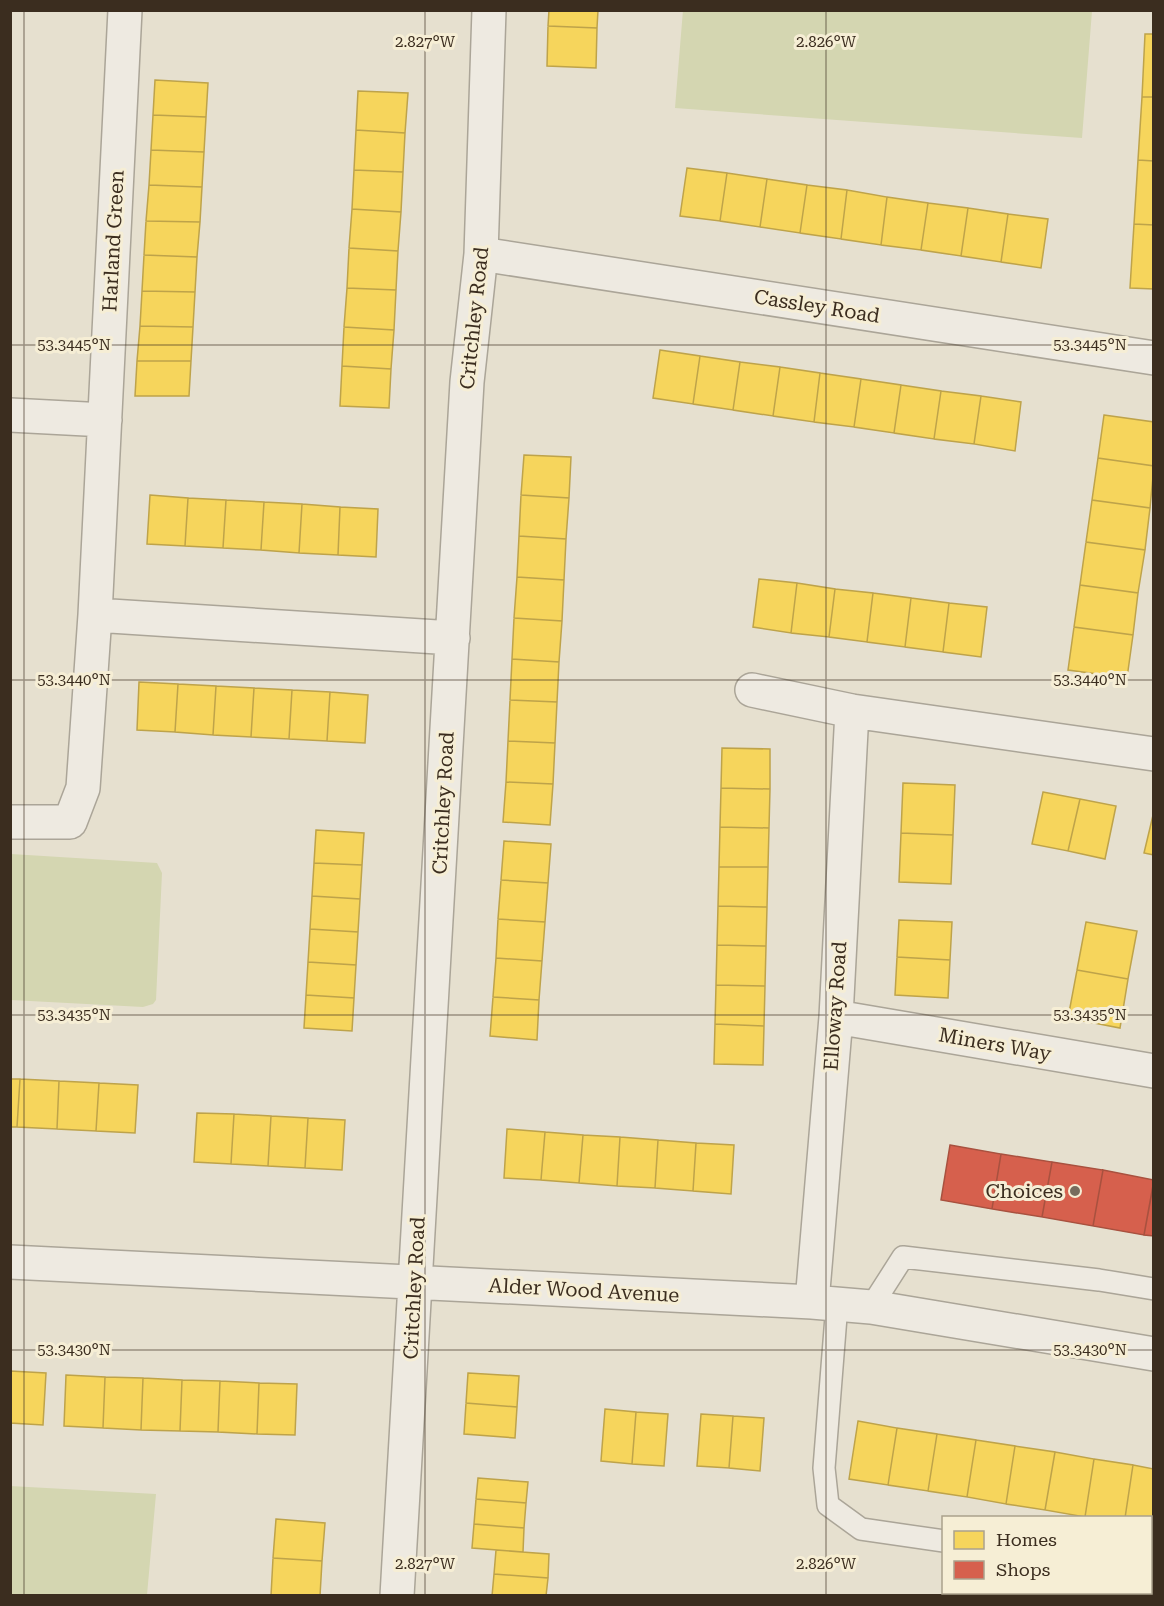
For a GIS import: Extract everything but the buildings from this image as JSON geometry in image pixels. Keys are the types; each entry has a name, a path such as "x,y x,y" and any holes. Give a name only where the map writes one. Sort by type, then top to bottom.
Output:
{"street":[{"name":"Harland Green","path":"10,822 70,822 83,788 95,615 125,10"},
{"name":"Critchley Road","path":"398,1596 414,1282 467,382 481,254 489,10"},
{"name":"Cassley Road","path":"481,254 1154,358"},
{"path":"10,415 105,420"},
{"path":"95,615 453,638"},
{"path":"752,690 852,711 1154,754"},
{"name":"Elloway Road","path":"825,1303 836,1017 852,711"},
{"name":"Miners Way","path":"836,1017 1154,1071"},
{"name":"Alder Wood Avenue","path":"10,1262 825,1303 871,1307 1154,1354"}],"lane":[{"path":"871,1307 903,1257 1099,1280 1154,1289"},
{"path":"825,1303 824,1468 828,1505 861,1529 942,1541"}],"green space":[{"path":"683,10 1092,11 1082,138 675,108"},
{"path":"11,854 157,863 162,873 156,1000 153,1004 143,1007 11,1000"},
{"path":"10,1486 156,1494 147,1595 11,1595"}],"place":[{"name":"Choices","path":"1075,1191"}]}
